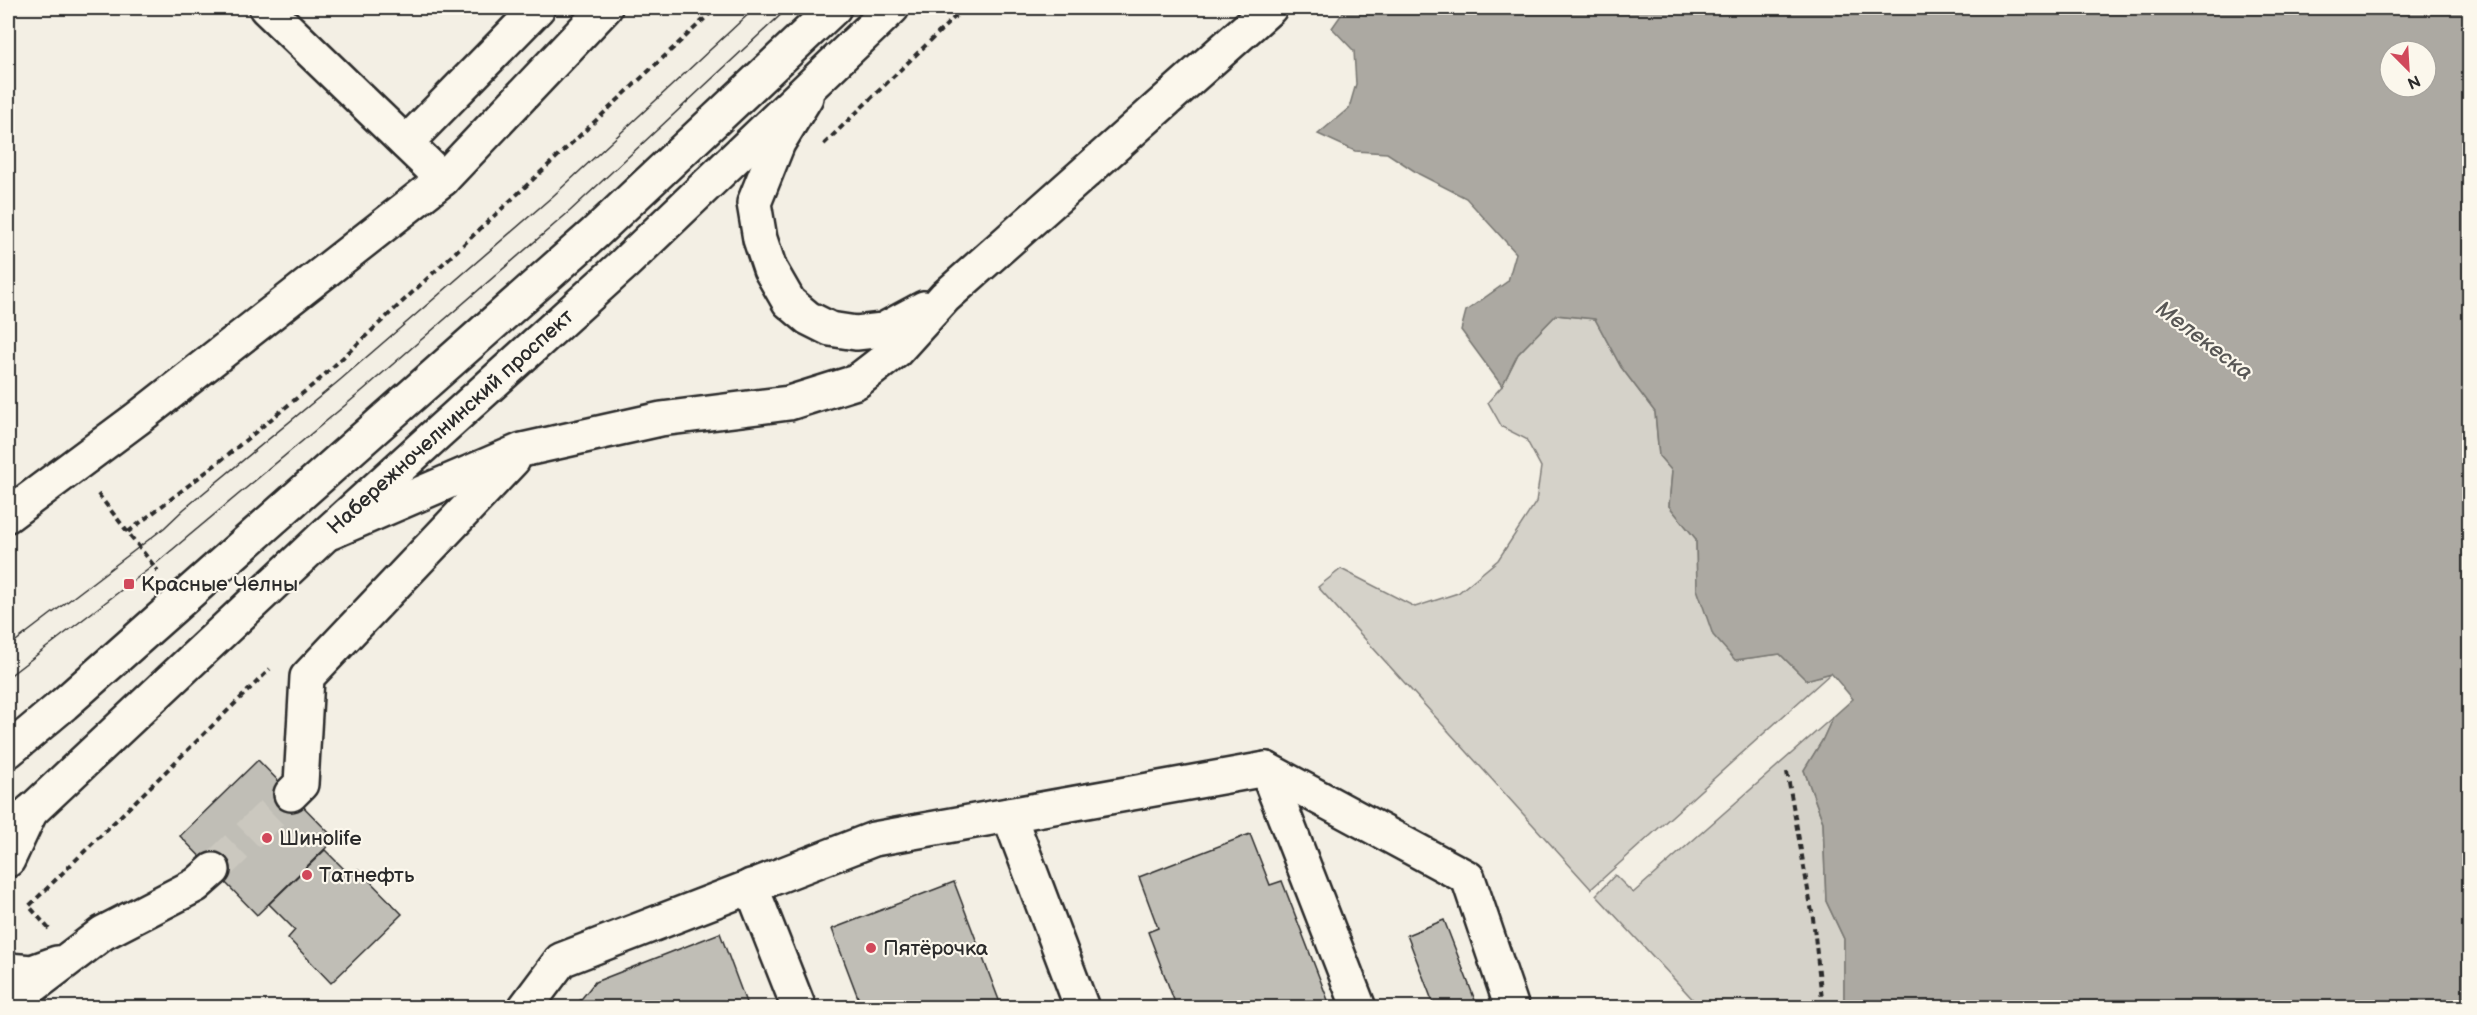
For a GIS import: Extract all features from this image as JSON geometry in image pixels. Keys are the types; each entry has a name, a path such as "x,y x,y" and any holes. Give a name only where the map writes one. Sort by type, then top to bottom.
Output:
{"street":[{"path":"266,8 443,179"},
{"path":"406,143 538,8"},
{"path":"8,515 138,418 443,179 605,8"},
{"name":"Набережночелнинский проспект","path":"8,751 64,704 595,233 834,8"},
{"name":"Набережночелнинский проспект","path":"8,833 324,536 624,264 892,8"},
{"path":"324,536 522,450 661,419 789,403 856,382 896,351 945,297 1270,8"},
{"path":"816,80 778,143 754,203 760,239 770,269 789,302 808,318 830,329 856,333 883,330 945,297"},
{"path":"291,794 301,784 307,677 522,450"},
{"path":"1266,769 1359,1008"},
{"path":"525,1008 561,960 874,838 1266,769 1467,878 1512,1008"},
{"path":"8,860 32,811"},
{"path":"1009,815 1082,1008"},
{"path":"8,1005 103,933 196,885 213,870"},
{"path":"751,886 799,1008"},
{"path":"8,970 32,972 73,957"}],"path":[{"path":"152,579 159,572 128,532 219,462 320,379 716,8"},
{"path":"73,957 29,906 283,656 323,661"},
{"path":"1787,772 1813,918 1823,1008"}],"shaded area":[{"path":"1556,315 1595,319 1621,367 1655,412 1659,456 1672,471 1669,506 1696,539 1697,588 1735,660 1780,654 1806,680 1831,673 1591,889 1318,587 1341,569 1415,607 1458,593 1498,560 1536,502 1541,467 1526,439 1502,427 1488,402 1502,386 1518,354"},
{"path":"1833,717 1822,741 1804,770 1823,822 1826,901 1844,939 1844,1007 1700,1007 1596,895 1615,875 1633,893"}],"water":[{"name":"Мелекеска","path":"1346,8 2469,8 2469,1007 1844,1007 1844,939 1826,901 1823,822 1804,770 1822,741 1833,717 1853,699 1831,673 1806,680 1780,654 1735,660 1713,635 1697,589 1696,539 1669,506 1672,471 1659,456 1655,412 1621,367 1595,319 1556,315 1518,354 1502,386 1461,330 1466,311 1508,281 1516,253 1466,198 1419,174 1387,153 1355,151 1318,134 1349,108 1356,84 1354,51 1332,28"}],"building":[{"path":"258,760 335,839 257,915 180,836"},
{"path":"1250,834 1270,885 1282,881 1331,1008 1177,1008 1148,932 1158,928 1139,877"},
{"path":"325,850 351,876 358,869 402,914 331,983 288,938 295,930 269,904"},
{"path":"954,882 1002,1008 862,1008 832,929"},
{"path":"1444,920 1478,1008 1435,1008 1407,935"},
{"path":"720,933 748,1008 574,1008 595,982"}],"tunnel":[{"path":"213,870 291,794"}],"tram line":[{"path":"8,647 164,528 340,380 553,196 755,8"},
{"path":"8,677 154,565 355,397 570,211 788,8"}],"place":[{"name":"Красные Челны","path":"129,584"},
{"name":"Шиноlife","path":"267,838"},
{"name":"Татнефть","path":"307,875"},
{"name":"Пятёрочка","path":"871,948"}]}
